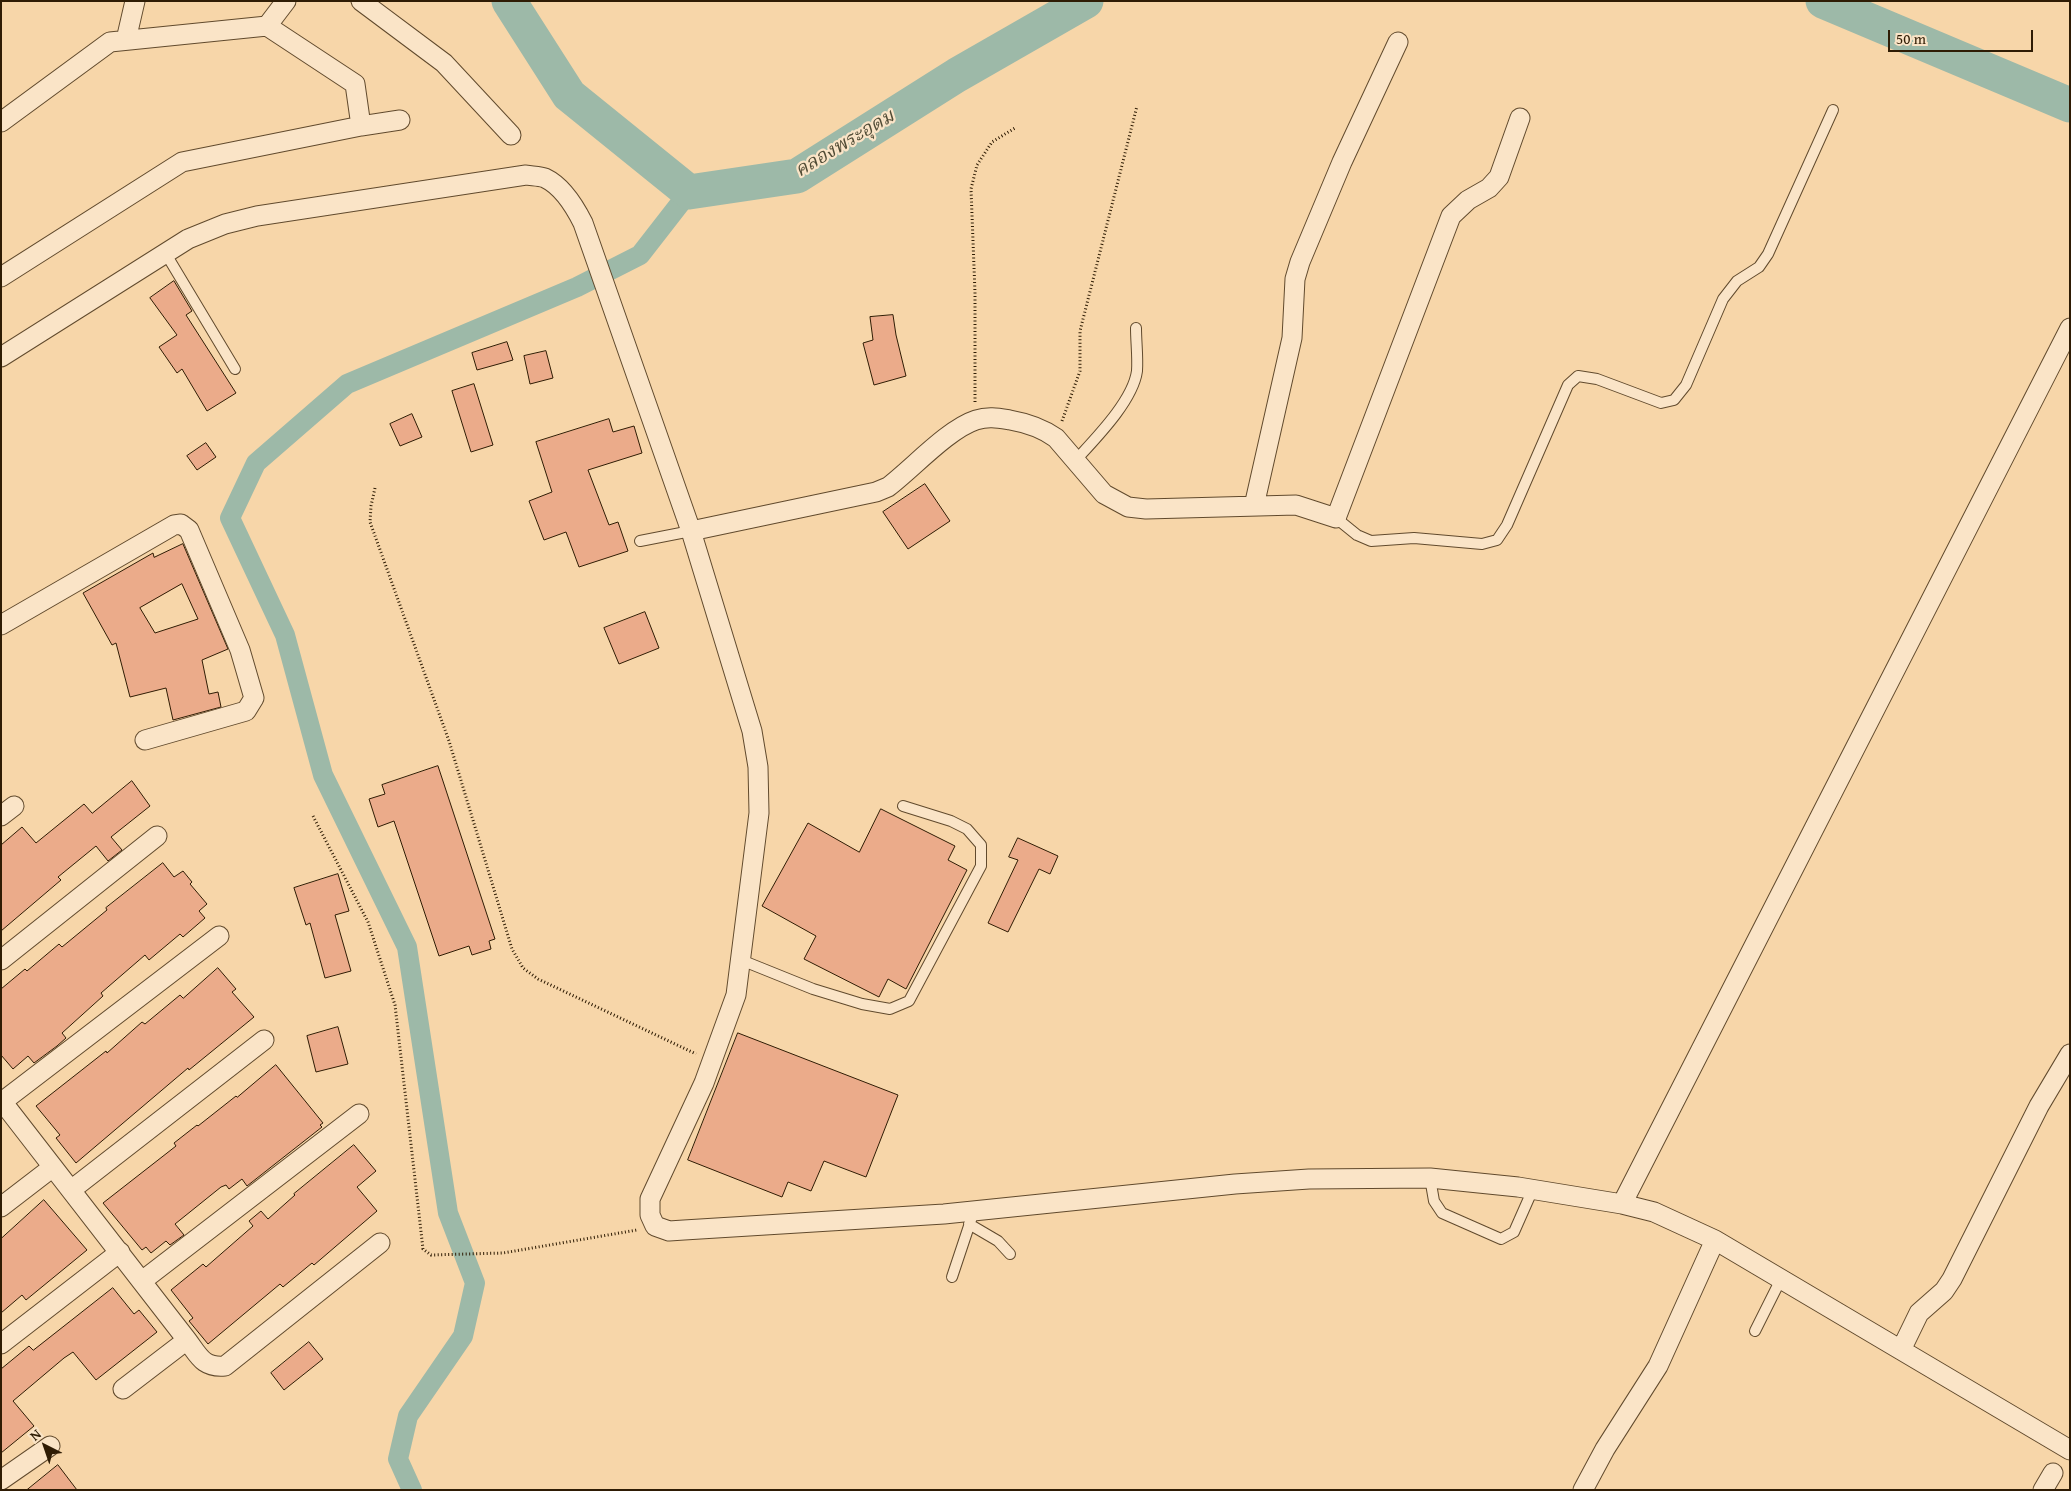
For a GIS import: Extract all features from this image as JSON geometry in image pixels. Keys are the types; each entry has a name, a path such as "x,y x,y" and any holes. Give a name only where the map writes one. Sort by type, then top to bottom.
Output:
{"street":[{"path":"126,40 135,1"},
{"path":"267,26 286,1"},
{"path":"361,1 444,63 511,135"},
{"path":"1,122 110,42 267,26 355,84 361,126"},
{"path":"1254,506 1292,338 1295,279 1300,262 1342,162 1398,42"},
{"path":"690,531 876,492 888,487 958,429 976,420 993,417 1026,423 1056,438 1104,494 1128,507 1296,506 1336,518 1452,216 1468,200 1489,188 1499,177 1520,118"},
{"path":"1,277 182,162 400,120"},
{"path":"1,357 188,239 225,224 249,218 526,175 544,178 559,189 576,208 690,531 752,731 758,767 759,813 736,995 704,1083 650,1199 650,1216 655,1226 669,1231 972,1217 1235,1184 1309,1179 1430,1178 1534,1189 1622,1204 1654,1212 1714,1240 2070,1450"},
{"path":"1622,1204 2070,328"},
{"path":"1,625 174,525 181,524 189,530 240,650 254,698 246,712 146,740"},
{"path":"1,960 158,836"},
{"path":"219,936 2,1101 204,1362 214,1367 226,1366 380,1243"},
{"path":"71,1190 264,1040"},
{"path":"1900,1350 1919,1313 1944,1292 1952,1279 2039,1106 2070,1054"},
{"path":"142,1281 359,1114"},
{"path":"1,1208 52,1167"},
{"path":"1583,1490 1605,1450 1658,1366 1714,1240"},
{"path":"1,1344 120,1252"},
{"path":"123,1390 187,1340"},
{"path":"1,1480 50,1446"}],"lane":[{"path":"1336,518 1357,535 1371,541 1414,538 1482,544 1497,540 1507,525 1568,385 1578,376 1597,379 1660,403 1674,400 1686,385 1723,299 1737,281 1759,267 1768,254 1833,110"},
{"path":"166,254 235,369"},
{"path":"1075,460 1108,425 1130,391 1137,372 1136,328"},
{"path":"640,542 690,531"},
{"path":"741,960 813,989 862,1004 890,1009 909,1001 981,866 981,845 967,829 903,806"},
{"path":"1430,1178 1434,1201 1442,1213 1501,1239 1514,1232 1534,1189"},
{"path":"952,1278 972,1217 998,1240 1010,1254"},
{"path":"1755,1331 1781,1278"}],"path":[{"path":"1056,438 1080,370 1080,331 1137,106"},
{"path":"976,420 975,293 971,189 977,165 992,142 1015,128"},
{"path":"376,488 371,506 370,522 448,741 512,949 523,968 538,979 712,1062"},
{"path":"313,816 368,922 395,1005 423,1249 431,1255 503,1253 614,1236 655,1226"}],"building":[{"path":"174,281 192,311 186,315 236,393 207,411 182,369 177,373 159,347 177,335 150,298"},
{"path":"893,315 906,376 874,385 863,343 873,340 870,317"},
{"path":"507,342 513,360 477,370 472,353"},
{"path":"546,351 553,378 530,384 524,356"},
{"path":"474,384 493,445 471,452 452,391"},
{"path":"412,414 422,437 400,446 390,424"},
{"path":"609,419 613,432 634,426 642,453 588,470 609,525 618,522 628,551 579,567 566,532 544,540 529,501 552,492 536,442"},
{"path":"206,443 216,457 197,470 187,456"},
{"path":"925,484 950,521 908,549 883,512"},
{"path":"183,544 228,649 202,660 209,694 218,692 221,707 173,720 166,688 130,697 116,643 112,645 83,593 153,553 154,557","holes":["182,584 198,619 155,633 140,608"]},
{"path":"645,612 659,648 619,664 604,628"},
{"path":"438,766 495,939 489,941 491,949 472,955 469,946 439,956 394,821 378,827 369,799 385,794 382,785"},
{"path":"132,781 150,806 111,837 122,850 108,861 96,846 58,877 61,880 1,931 1,845 22,827 36,843 84,804 92,813"},
{"path":"881,809 955,846 948,860 967,870 906,989 888,979 879,997 804,959 816,936 762,906 808,823 859,852"},
{"path":"1018,838 1058,856 1050,874 1039,869 1008,932 988,923 1018,860 1009,857"},
{"path":"163,863 174,877 183,871 192,882 190,884 207,904 199,911 205,918 183,937 180,934 149,960 145,955 101,993 103,996 62,1033 66,1038 57,1046 34,1063 28,1056 13,1069 1,1055 1,989 25,969 27,971 59,944 62,947 107,910 106,908"},
{"path":"338,874 349,911 335,915 351,971 325,978 310,923 306,925 294,888"},
{"path":"218,968 236,989 232,992 254,1017 189,1070 188,1068 76,1163 56,1138 60,1135 36,1106 106,1051 107,1053 142,1022 145,1024 180,995 183,998"},
{"path":"338,1027 348,1064 316,1072 307,1036"},
{"path":"738,1033 898,1095 866,1177 824,1161 811,1191 788,1182 782,1197 688,1160"},
{"path":"276,1065 323,1123 320,1125 322,1127 247,1186 242,1179 229,1189 226,1185 221,1187 175,1224 184,1235 170,1245 166,1241 151,1253 146,1247 142,1250 103,1203 176,1146 174,1143 237,1097"},
{"path":"354,1145 376,1171 357,1187 377,1211 314,1265 312,1263 283,1287 280,1284 208,1344 189,1321 193,1318 171,1290 203,1264 206,1267 253,1226 249,1221 261,1211 268,1219 294,1194"},
{"path":"44,1200 87,1250 26,1300 22,1295 1,1313 1,1239"},
{"path":"113,1288 134,1314 139,1310 157,1332 96,1380 73,1352 64,1358 13,1401 34,1426 1,1453 1,1369 29,1346 33,1350"},
{"path":"309,1342 323,1359 284,1390 271,1373"},
{"path":"58,1465 77,1490 27,1490"}],"waterway":[{"name":"คลองพระอุดม","path":"509,1 569,95 689,192 797,176 957,75 1086,1"},
{"name":"คลองพระอุดม","path":"1823,1 2070,105"},
{"path":"412,1490 398,1459 408,1416 463,1336 475,1283 448,1213 407,947 323,775 285,635 230,518 256,463 347,384 577,287 640,255 689,192"}]}
